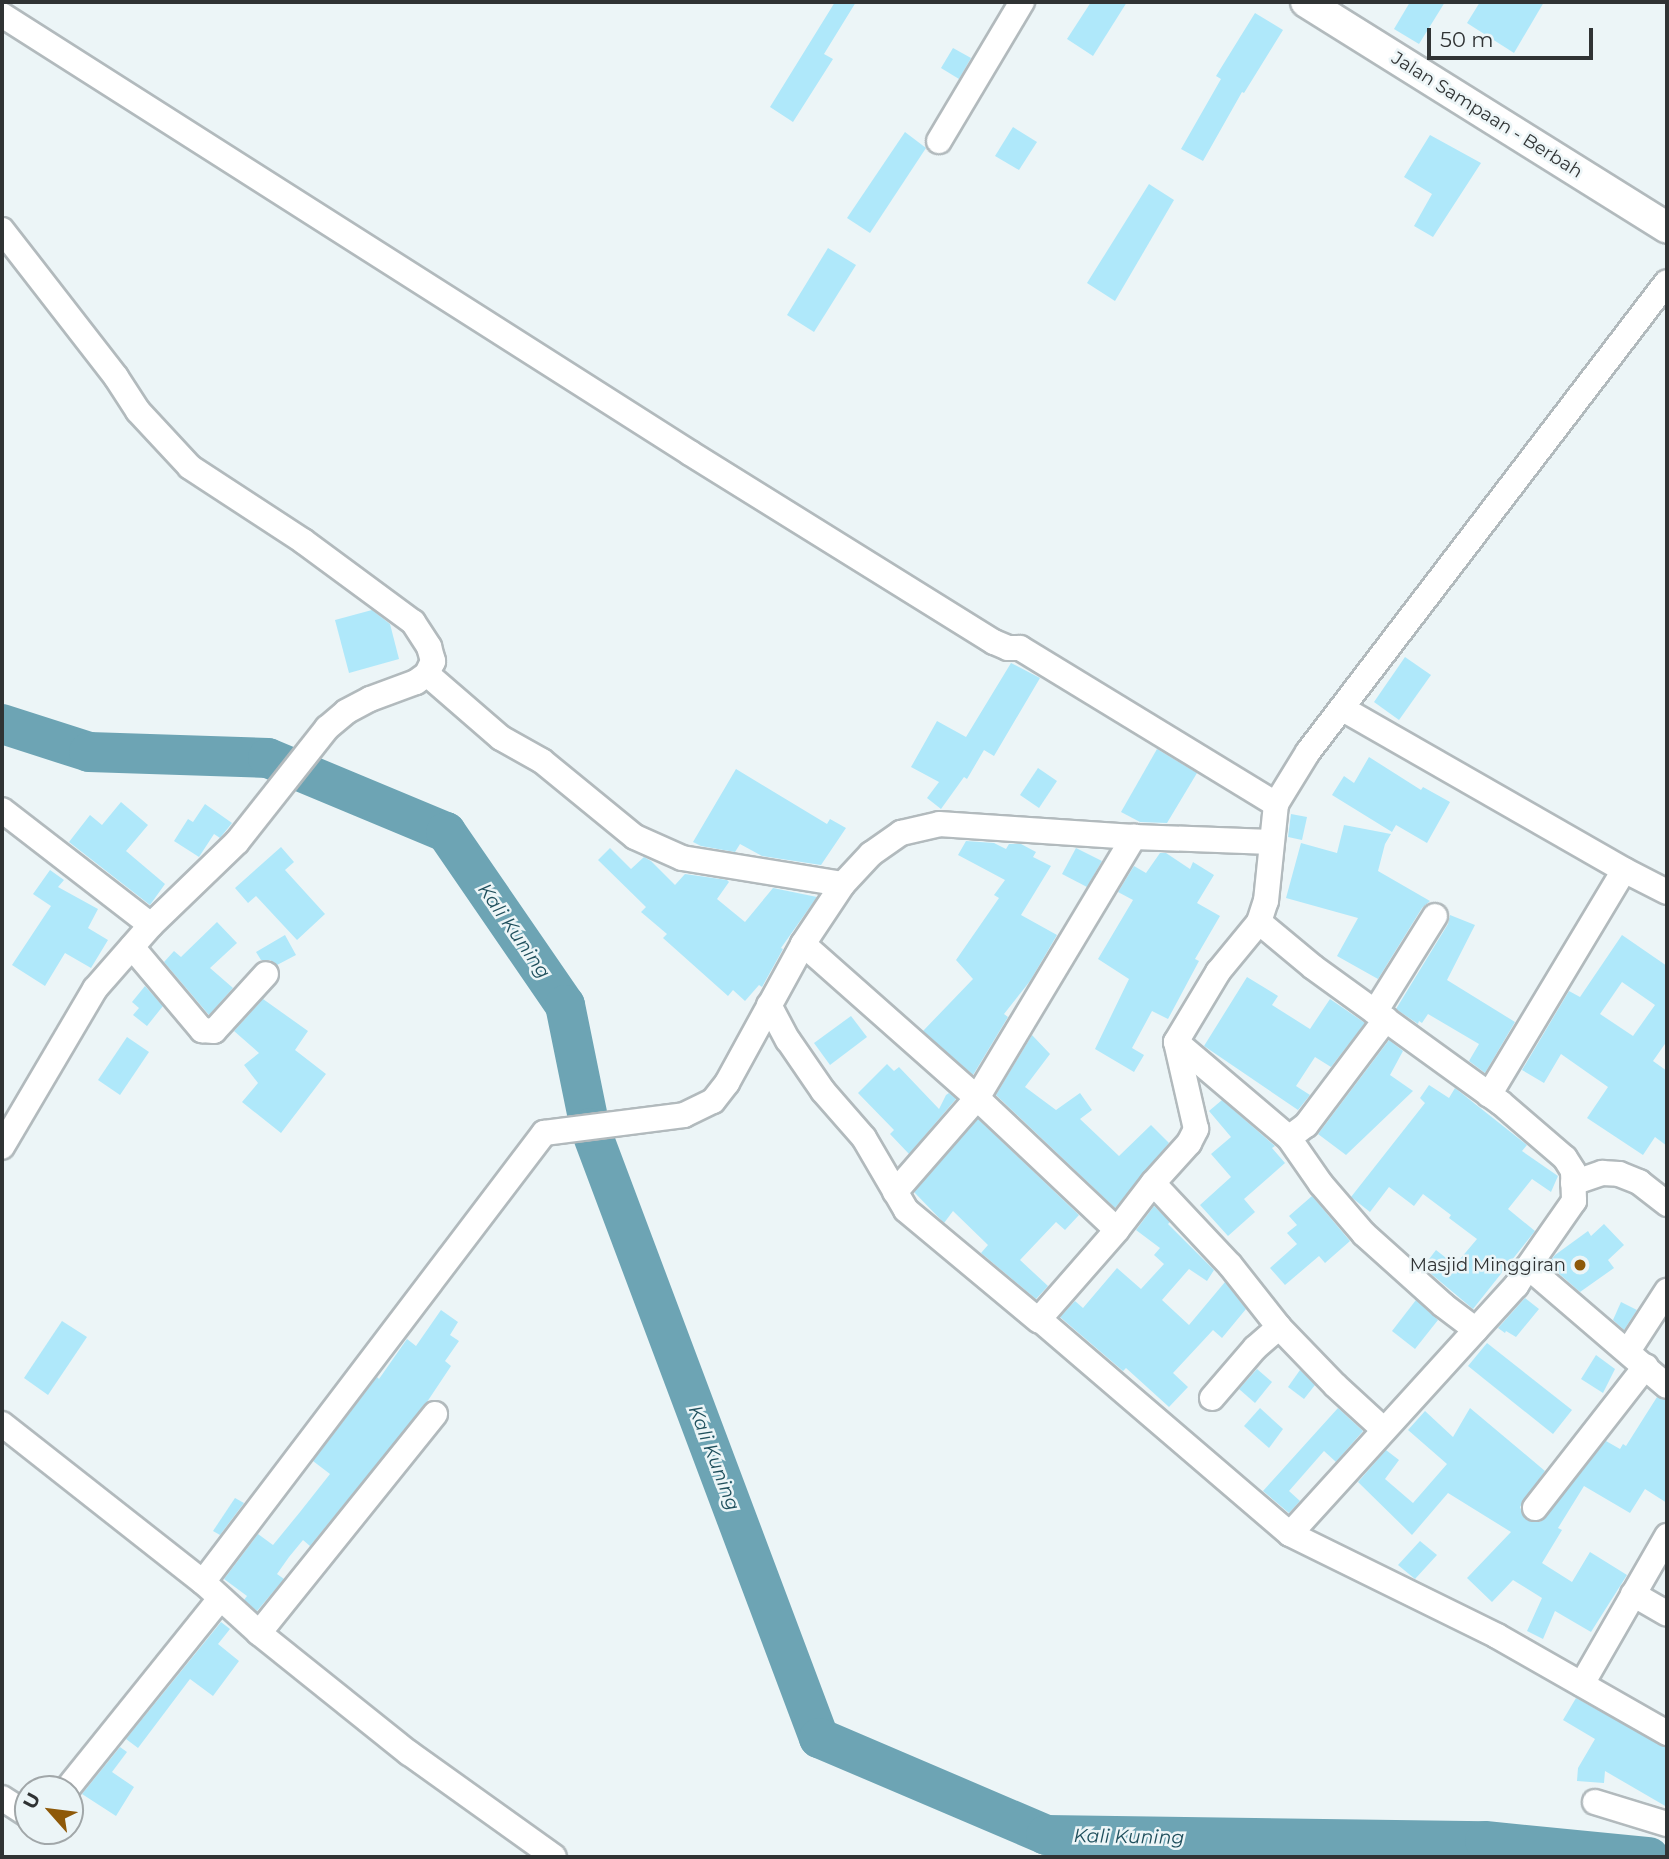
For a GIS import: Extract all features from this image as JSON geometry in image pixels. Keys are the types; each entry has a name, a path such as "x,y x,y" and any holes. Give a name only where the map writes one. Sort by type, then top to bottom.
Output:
{"main road":[{"name":"Jalan Sampaan - Berbah","path":"1306,2 1667,228"}],"street":[{"path":"939,141 1022,2"},
{"path":"2,15 690,453 994,642 1008,648 1020,648 1276,804"},
{"path":"2,230 116,377 138,411 164,441 190,467 303,541 413,622 429,648 433,661 427,674 416,682 346,712 327,727 237,842 151,925 95,989 2,1147"},
{"path":"1039,1321 1189,1143 1196,1129 1176,1042 1218,972 1259,922 1266,901 1276,804 1308,752 1667,282"},
{"path":"427,674 501,738 542,761 635,837 657,849 682,858 843,884"},
{"path":"1343,709 1624,870 1667,891"},
{"path":"2,810 151,925"},
{"path":"76,1775 544,1133 684,1115 713,1101 727,1083 803,944 843,884 887,842 919,827 939,824 1134,837 1271,842"},
{"path":"895,1192 977,1098 1134,837"},
{"path":"1489,1095 1624,870"},
{"path":"1289,1138 1306,1125 1380,1016 1435,916"},
{"path":"1259,922 1313,967 1489,1095 1565,1158 1573,1171 1574,1201 1528,1267 1476,1330 1290,1534"},
{"path":"803,944 977,1098 1117,1230"},
{"path":"132,947 202,1030 214,1031 266,974"},
{"path":"769,1005 788,1040 823,1091 864,1138 906,1210 1290,1534 1497,1636 1667,1733"},
{"path":"1176,1042 1289,1138 1321,1184 1364,1234 1443,1306 1476,1330"},
{"path":"1573,1183 1602,1173 1619,1174 1639,1182 1667,1204"},
{"path":"1153,1183 1230,1265 1279,1327 1335,1385 1383,1429"},
{"path":"1528,1267 1667,1386"},
{"path":"1535,1508 1637,1359 1667,1291"},
{"path":"1212,1398 1255,1348 1279,1327"},
{"path":"259,1633 435,1415"},
{"path":"2,1424 212,1590 259,1633 409,1753 554,1857"},
{"path":"1582,1684 1667,1536"},
{"path":"1633,1594 1667,1614"},
{"path":"1595,1802 1667,1824"}],"building":[{"path":"835,2 856,2 824,54 833,59 793,122 770,107"},
{"path":"1091,2 1127,2 1093,56 1067,39"},
{"path":"1410,2 1445,2 1419,44 1394,29"},
{"path":"1480,2 1544,2 1514,53 1467,23"},
{"path":"1255,13 1283,30 1244,93 1242,92 1203,161 1181,149 1221,79 1216,76"},
{"path":"953,48 971,58 959,79 941,68"},
{"path":"1013,127 1037,142 1019,170 995,156"},
{"path":"905,132 926,148 870,233 847,218"},
{"path":"1430,135 1481,163 1433,237 1414,226 1432,194 1404,177"},
{"path":"1149,184 1174,200 1115,301 1087,283"},
{"path":"828,248 856,265 814,332 787,315"},
{"path":"372,610 390,624 399,659 349,673 335,620"},
{"path":"1405,657 1431,675 1399,720 1374,702"},
{"path":"1011,663 1040,678 994,756 984,750 967,779 964,777 941,809 927,798 939,782 911,767 937,721 966,737"},
{"path":"1157,749 1197,773 1167,823 1140,822 1121,812"},
{"path":"1369,757 1421,790 1423,787 1450,802 1427,843 1396,825 1392,832 1332,795 1344,776 1354,783"},
{"path":"1038,768 1057,781 1039,808 1020,795"},
{"path":"736,769 827,824 830,819 846,828 821,865 762,856 740,844 735,852 693,842"},
{"path":"121,802 148,825 126,851 165,884 150,905 69,842 90,815 102,825"},
{"path":"205,804 232,823 220,838 214,834 199,857 174,841 188,819 193,822"},
{"path":"1291,814 1307,817 1302,840 1288,837"},
{"path":"1344,825 1391,834 1385,844 1378,871 1430,901 1422,908 1378,979 1337,956 1358,918 1286,898 1301,843 1337,853"},
{"path":"966,841 994,843 1006,849 1009,844 1021,844 1036,852 1033,857 1051,866 1021,915 1057,935 1030,981 1004,1014 1008,1017 973,1075 923,1031 973,979 956,960 999,898 994,895 1005,880 958,855"},
{"path":"281,847 294,862 285,870 325,914 297,940 256,896 248,903 235,888"},
{"path":"610,848 631,869 644,857 675,885 685,874 727,880 729,882 717,899 745,922 773,888 817,897 781,948 783,949 762,987 759,985 745,1001 733,990 728,996 663,938 667,934 641,912 646,907 598,860"},
{"path":"1076,848 1102,861 1087,887 1062,874"},
{"path":"1160,853 1166,853 1190,869 1193,862 1214,875 1197,903 1220,916 1195,959 1199,961 1168,1019 1152,1011 1132,1048 1144,1055 1134,1072 1095,1049 1129,979 1098,959 1133,900 1118,892 1134,866 1146,873"},
{"path":"50,870 64,880 58,887 98,909 88,928 108,940 91,968 65,953 45,986 12,965 51,906 33,894"},
{"path":"1450,915 1475,925 1447,980 1515,1022 1485,1073 1469,1061 1479,1044 1428,1014 1422,1023 1419,1021 1418,1024 1396,1009 1448,924"},
{"path":"217,922 237,943 210,968 233,988 209,1015 164,962 174,951 181,957"},
{"path":"285,935 296,955 277,965 270,960 261,960 256,952"},
{"path":"1622,935 1667,966 1667,1041 1653,1061 1667,1071 1667,1146 1655,1137 1643,1155 1587,1118 1608,1087 1561,1054 1544,1083 1522,1070 1569,991 1580,997","holes":["1622,982 1655,1005 1633,1036 1600,1014"]},
{"path":"1247,977 1278,996 1272,1005 1310,1029 1330,999 1365,1023 1331,1067 1315,1057 1296,1086 1310,1095 1298,1110 1204,1046"},
{"path":"145,986 163,1006 147,1026 133,1015 139,1008 132,1002"},
{"path":"263,999 308,1031 295,1050 326,1074 281,1133 242,1102 258,1083 244,1065 259,1053 234,1031"},
{"path":"851,1016 867,1037 830,1065 814,1043"},
{"path":"1032,1035 1050,1054 1025,1087 1056,1110 1080,1093 1092,1110 1080,1119 1119,1156 1151,1125 1169,1143 1115,1208 996,1095"},
{"path":"127,1037 149,1052 120,1095 98,1080"},
{"path":"1389,1040 1403,1051 1390,1075 1413,1091 1346,1155 1318,1134"},
{"path":"887,1064 894,1071 899,1067 939,1109 949,1093 956,1099 909,1154 890,1134 894,1130 858,1093"},
{"path":"1429,1085 1449,1098 1455,1088 1527,1145 1522,1151 1558,1176 1551,1192 1532,1179 1508,1209 1535,1231 1473,1309 1423,1267 1436,1250 1455,1265 1477,1239 1449,1218 1451,1215 1423,1194 1414,1206 1389,1187 1370,1212 1351,1197 1425,1103 1420,1098"},
{"path":"1222,1100 1275,1146 1272,1148 1285,1163 1244,1199 1255,1212 1228,1236 1200,1205 1231,1177 1211,1154 1231,1137 1209,1111"},
{"path":"978,1119 1079,1215 1065,1230 1056,1222 1020,1260 1048,1286 1036,1299 981,1253 988,1245 953,1211 944,1223 914,1192"},
{"path":"1312,1196 1350,1241 1325,1263 1319,1256 1285,1285 1270,1268 1297,1244 1287,1233 1297,1225 1289,1216"},
{"path":"1154,1206 1214,1270 1207,1281 1189,1269 1162,1300 1189,1325 1225,1282 1246,1309 1222,1338 1213,1330 1173,1373 1188,1387 1169,1407 1126,1368 1123,1371 1060,1317 1075,1301 1083,1308 1117,1268 1141,1289 1164,1264 1154,1255 1160,1248 1136,1230"},
{"name":"Masjid Minggiran","path":"1604,1224 1624,1245 1608,1260 1614,1268 1580,1292 1548,1264 1555,1255 1588,1231 1591,1236"},
{"path":"1525,1298 1539,1309 1516,1337 1498,1328"},
{"path":"1416,1300 1438,1320 1415,1349 1392,1331"},
{"path":"1621,1302 1637,1310 1624,1330 1613,1320"},
{"path":"441,1310 458,1322 450,1335 459,1341 445,1361 451,1366 427,1402 310,1546 303,1540 289,1557 277,1574 284,1579 257,1611 244,1600 247,1596 224,1579 258,1534 273,1545 300,1512 330,1474 313,1461 377,1377 379,1379 407,1339 416,1346"},
{"path":"62,1321 87,1337 48,1395 24,1378"},
{"path":"1487,1343 1572,1410 1553,1434 1468,1366"},
{"path":"1596,1355 1615,1369 1603,1393 1581,1379"},
{"path":"1257,1369 1272,1382 1255,1403 1239,1389"},
{"path":"1300,1370 1315,1385 1304,1399 1288,1387"},
{"path":"1657,1397 1667,1400 1667,1503 1645,1489 1630,1513 1584,1486 1558,1528 1562,1530 1542,1563 1572,1582 1590,1552 1627,1575 1591,1632 1555,1611 1543,1639 1527,1631 1542,1598 1513,1580 1492,1602 1467,1578 1511,1532 1448,1493 1412,1535 1358,1482 1386,1450 1399,1460 1385,1479 1413,1503 1447,1464 1408,1430 1425,1411 1453,1437 1470,1408 1545,1471 1520,1507 1525,1519 1540,1522 1606,1441 1620,1449 1623,1444 1626,1446"},
{"path":"1260,1408 1283,1429 1269,1448 1244,1426"},
{"path":"1338,1408 1363,1431 1336,1462 1324,1451 1289,1491 1300,1501 1289,1513 1263,1491"},
{"path":"235,1498 244,1503 220,1535 213,1531"},
{"path":"1420,1541 1437,1555 1415,1579 1398,1565"},
{"path":"221,1622 230,1629 218,1644 239,1661 213,1696 190,1679 138,1748 126,1739"},
{"path":"1576,1698 1667,1748 1667,1807 1605,1771 1604,1783 1577,1781 1578,1768 1595,1739 1563,1720"},
{"path":"120,1747 127,1752 112,1772 134,1787 116,1816 84,1795 84,1792"}],"waterway":[{"name":"Kali Kuning","path":"2,724 89,752 268,758 446,832 565,1005 590,1128 819,1738 1046,1835 1485,1841 1649,1857"}],"place":[{"name":"Masjid Minggiran","path":"1580,1265"}]}
